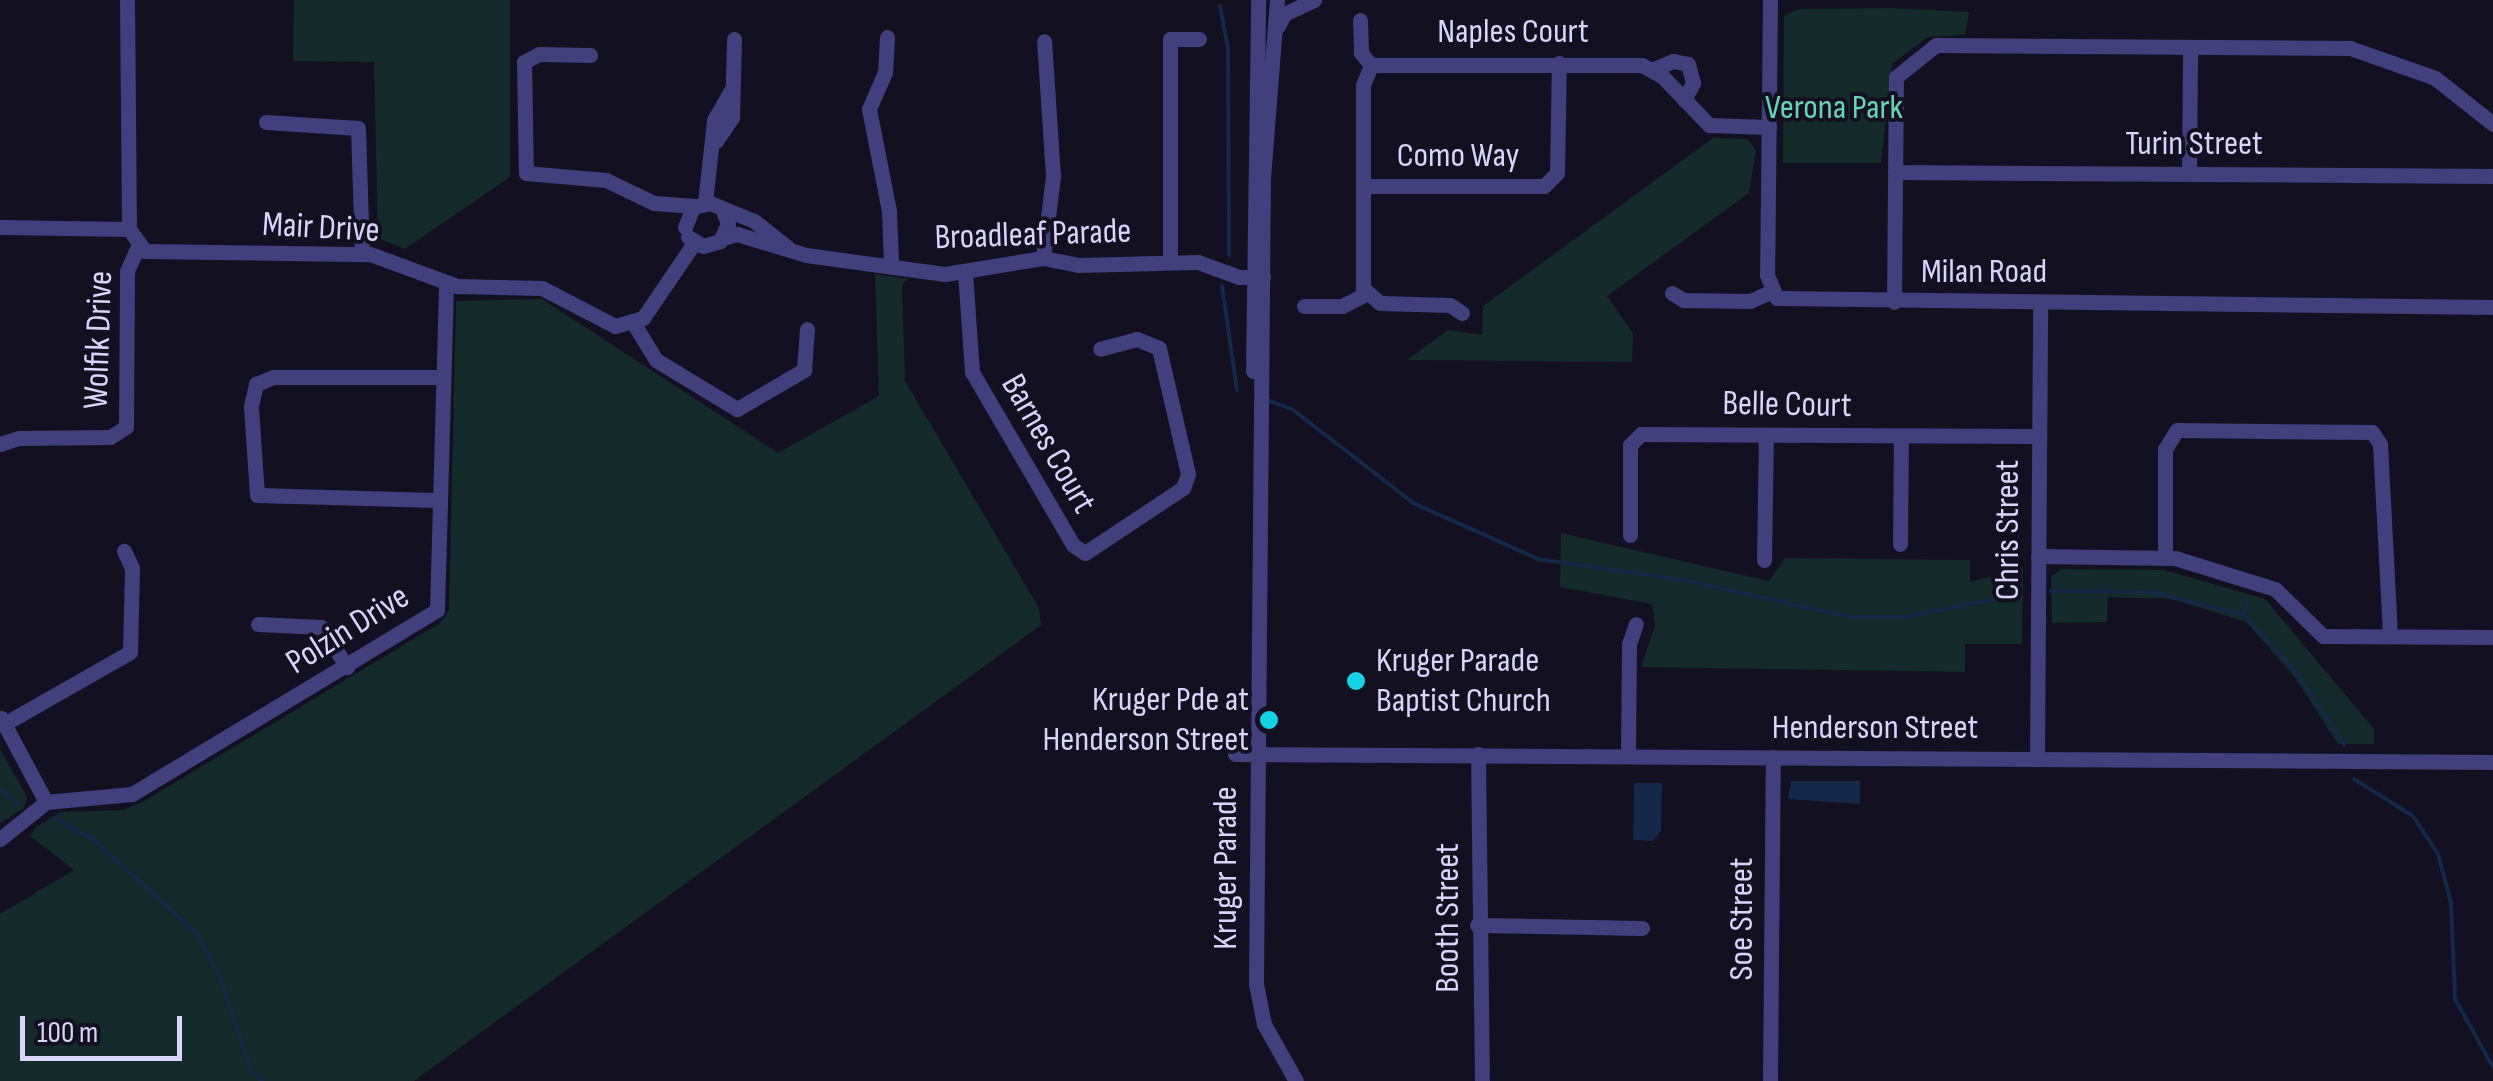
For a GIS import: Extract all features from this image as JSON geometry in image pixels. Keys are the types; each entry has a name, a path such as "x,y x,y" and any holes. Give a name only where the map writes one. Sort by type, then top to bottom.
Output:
{"street":[{"path":"127,0 129,229 138,246"},
{"name":"Kruger Parade","path":"1258,0 1256,994 1264,1024 1296,1081"},
{"name":"Kruger Parade","path":"1257,272 1276,0"},
{"path":"1277,28 1284,14 1314,0"},
{"path":"1672,293 1683,300 1750,301 1770,292 1770,0"},
{"path":"1360,20 1362,53 1371,65 1363,78 1366,294"},
{"path":"886,37 885,72 869,109 889,211 891,262"},
{"path":"1170,261 1170,38 1199,39"},
{"path":"685,228 700,204 716,142 732,117 734,39"},
{"path":"1043,258 1053,176 1044,41"},
{"path":"2190,47 2190,174"},
{"path":"1894,302 1896,77 1928,48 2360,49 2435,78 2493,124"},
{"path":"590,54 539,54 524,62 523,168 536,178 606,180 666,206 694,243 709,246 723,238 728,224 723,210 700,204 666,206"},
{"name":"Naples Court","path":"1371,65 1559,63 1654,69 1673,61 1688,64 1693,83 1684,100"},
{"name":"Como Way","path":"1363,186 1544,186 1557,172 1559,63"},
{"path":"1654,69 1709,125 1769,127"},
{"path":"266,122 358,128 362,253"},
{"name":"Turin Street","path":"1895,172 2493,176"},
{"name":"Broadleaf Parade","path":"723,210 772,232 790,251"},
{"path":"0,227 129,229"},
{"name":"Broadleaf Parade","path":"723,238 737,234 790,251 964,272 1043,258 1078,265 1170,261 1257,272"},
{"path":"694,243 634,324 656,360 737,409 804,370 807,329"},
{"name":"Mair Drive","path":"138,246 155,252 362,253 446,284 542,288 606,324 634,324"},
{"name":"Wolfik Drive","path":"2,440 110,438 126,428 127,271 138,246"},
{"name":"Barnes Court","path":"964,272 972,372 1073,545 1085,553 1183,488 1188,474 1159,348 1137,339 1100,350"},
{"name":"Polzin Drive","path":"46,802 132,794 437,610 442,526 436,500 446,284"},
{"name":"Milan Road","path":"1770,292 1785,301 2493,307"},
{"path":"1304,306 1342,306 1366,294"},
{"path":"1366,294 1380,303 1450,305 1462,313"},
{"name":"Chris Street","path":"2036,758 2040,303"},
{"path":"436,500 258,495 252,483 252,394 256,384 273,377 442,378"},
{"path":"2165,556 2165,450 2176,430 2372,432 2380,444 2390,636"},
{"path":"1764,560 1766,435"},
{"path":"1900,544 1901,436"},
{"name":"Belle Court","path":"1630,535 1635,437 2039,436"},
{"path":"0,839 46,802 2,720 130,652 132,568 124,550"},
{"path":"2038,556 2165,556 2274,589 2323,636 2493,637"},
{"path":"258,624 321,627 347,667"},
{"path":"1628,755 1629,644 1636,624"},
{"name":"Henderson Street","path":"1235,754 2493,762"},
{"name":"Booth Street","path":"1478,754 1477,925 1482,1081"},
{"name":"Soe Street","path":"1770,1081 1773,757"},
{"path":"1477,925 1642,928"}],"green space":[{"path":"294,0 510,0 510,177 405,249 378,238 374,62 293,61"},
{"name":"Verona Park","path":"1798,9 1969,12 1965,35 1928,37 1892,64 1881,163 1783,163 1784,16"},
{"path":"1713,138 1747,139 1756,150 1749,193 1607,296 1633,333 1632,362 1407,360 1448,330 1482,335 1483,306"},
{"path":"875,274 908,279 902,284 905,381 1039,608 1041,625 414,1081 0,1081 0,914 74,870 30,836 36,827 61,812 123,810 144,801 440,623 449,610 456,301 542,299 778,453 879,396"},
{"path":"1561,533 1769,581 1785,558 1970,560 1970,582 2023,568 2022,644 1965,644 1965,672 1641,667 1655,626 1652,604 1560,587"},
{"path":"2061,569 2164,570 2265,599 2374,729 2374,744 2338,744 2294,676 2246,622 2172,599 2108,597 2107,622 2052,623 2051,577"},
{"path":"0,749 27,797 24,808 0,823"}],"water":[{"path":"1791,781 1860,781 1860,804 1788,799"},
{"path":"1634,783 1662,783 1661,831 1653,841 1633,840"}],"waterway":[{"path":"1220,6 1228,48 1229,255"},
{"path":"1222,286 1237,390"},
{"path":"1269,401 1292,409 1413,503 1538,559 1683,580 1851,617 1905,617 2020,594"},
{"path":"2051,591 2151,592 2244,615 2295,671 2344,744"},
{"path":"2244,615 2248,599"},
{"path":"2354,779 2413,816 2438,854 2451,903 2455,999 2493,1067"},
{"path":"0,789 18,803"},
{"path":"54,818 94,840 197,933 220,977 251,1070 262,1081"}],"place":[{"name":"Kruger Parade Baptist Church","path":"1356,681"},
{"name":"Kruger Pde at Henderson Street","path":"1269,720"}]}
